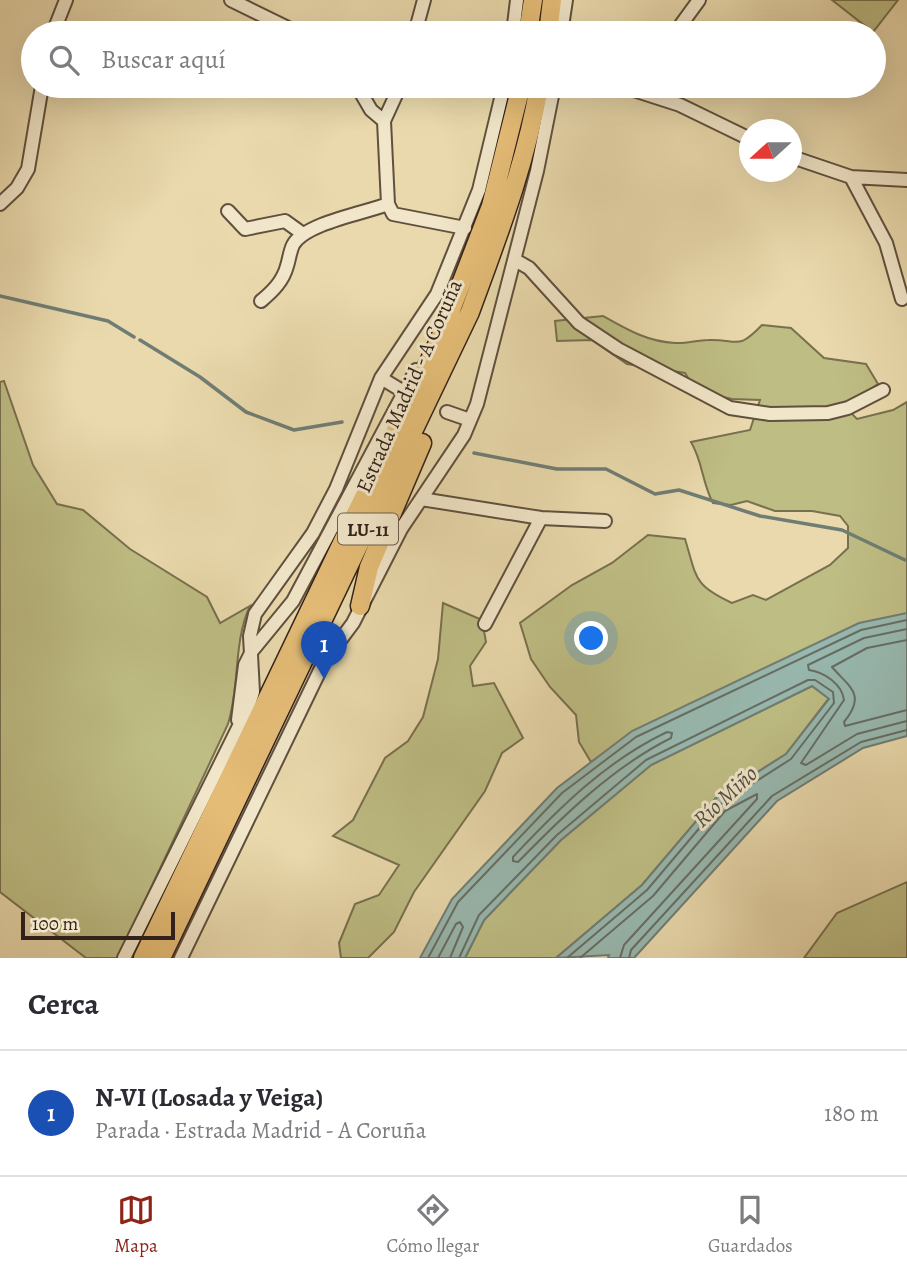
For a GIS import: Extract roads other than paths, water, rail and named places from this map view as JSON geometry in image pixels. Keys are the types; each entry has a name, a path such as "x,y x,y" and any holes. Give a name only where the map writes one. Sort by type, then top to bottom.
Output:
{"highway":[{"path":"530,21 533,0"},
{"path":"549,21 552,0"},
{"name":"Estrada Madrid - A Coruña","path":"143,958 439,341 491,206 517,98"},
{"name":"Estrada Madrid - A Coruña","path":"161,958 470,312 526,145 537,98"},
{"path":"360,606 369,567 473,325 502,250 517,197 526,145"}],"street":[{"path":"58,21 66,0"},
{"path":"231,0 274,21"},
{"path":"418,21 424,0"},
{"path":"514,21 517,0"},
{"path":"563,21 566,0"},
{"path":"684,21 699,0"},
{"path":"0,204 17,188 28,169 40,98"},
{"path":"364,98 384,121"},
{"path":"395,98 384,121 388,204 393,214 465,228"},
{"path":"124,958 253,692 250,636 255,614 319,522 336,489 381,379 437,294 479,190 501,98"},
{"path":"181,958 324,662 353,623 401,529 464,435 477,404 515,260 551,98"},
{"path":"662,98 739,134"},
{"path":"802,160 851,177 907,180"},
{"path":"851,177 886,243 902,299"},
{"path":"261,301 275,289 287,269 293,244 303,234 388,204"},
{"path":"228,211 245,229 285,221 303,234"},
{"path":"285,221 293,244"},
{"path":"252,650 293,601 327,541 420,362 475,246"},
{"path":"515,260 529,268 579,323 618,349 730,408 770,414 828,413 848,408 883,390"},
{"path":"381,379 398,389"},
{"path":"447,412 470,420"},
{"path":"421,499 541,518 606,521"},
{"path":"485,624 541,518"}],"water":[{"name":"Río Miño","path":"907,613 907,736 863,748 777,801 634,958 608,958 609,955 556,958 642,885 715,799 786,754 829,699 812,686 651,765 561,840 484,920 465,958 420,958 452,899 557,788 632,731 859,623"}],"waterway":[{"path":"0,296 108,321 134,337"},
{"path":"140,340 200,377 246,412 294,430 342,422"},
{"path":"474,453 557,469 606,469 655,494 679,490 760,516 842,530 905,560"}],"place":[{"name":"N-VI (Losada y Veiga)","path":"324,679"}]}
